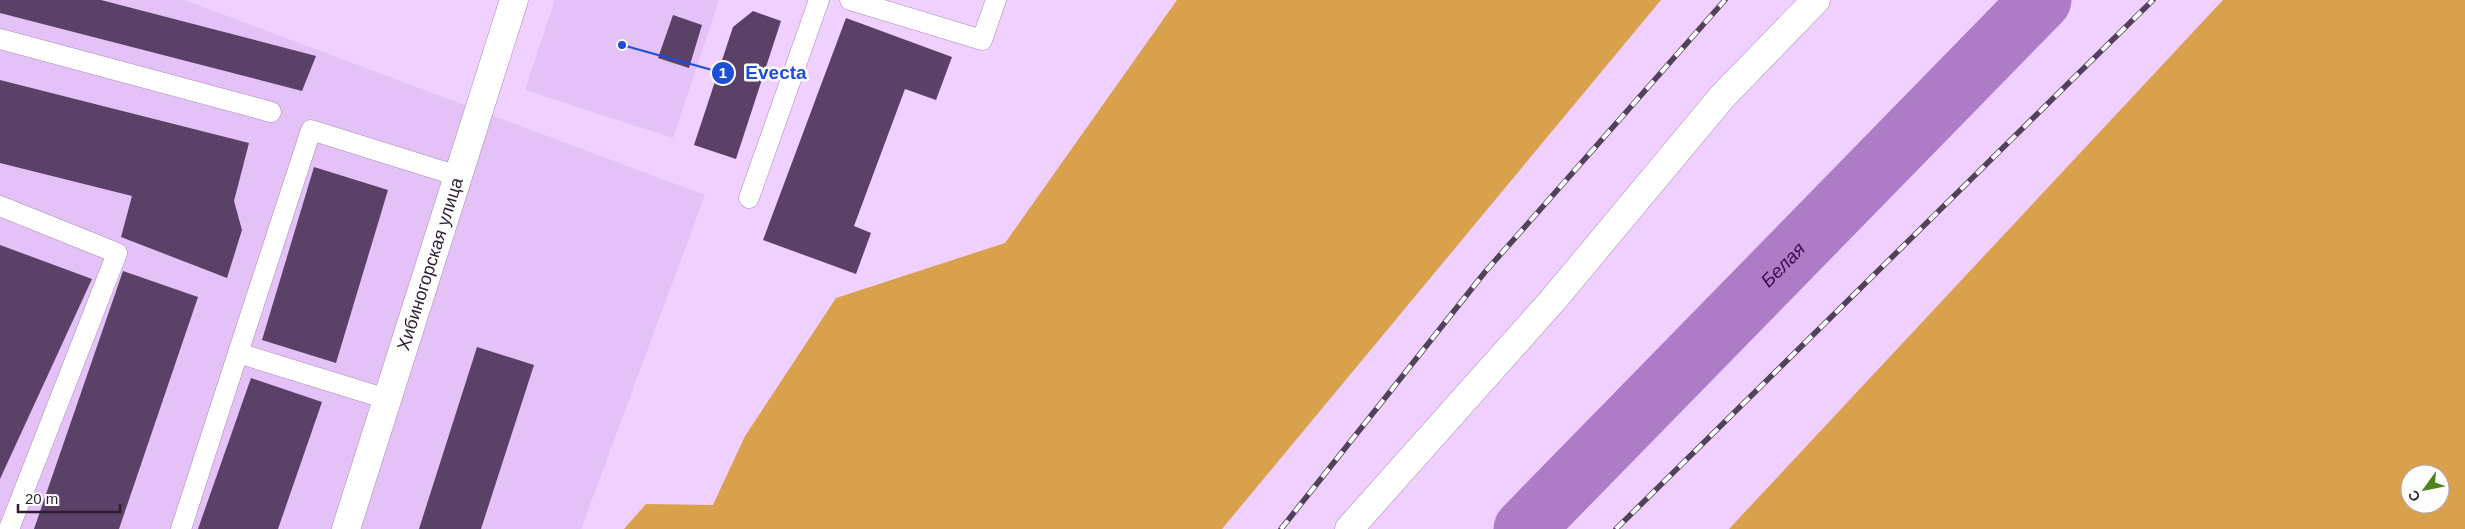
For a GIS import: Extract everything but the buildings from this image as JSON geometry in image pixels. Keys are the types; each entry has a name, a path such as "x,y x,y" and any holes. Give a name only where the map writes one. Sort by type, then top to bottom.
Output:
{"street":[{"name":"Хибиногорская улица","path":"346,529 386,398 514,0"},
{"path":"1349,529 1553,300 1722,97 1816,0"}],"lane":[{"path":"749,198 819,0"},
{"path":"850,0 982,40 996,0"},
{"path":"0,39 271,112"},
{"path":"180,529 311,130 458,176"},
{"path":"0,206 117,253 9,529"},
{"path":"238,353 386,398"}],"shaded area":[{"path":"0,0 185,0 705,195 581,529 0,529"},
{"path":"555,0 719,0 673,138 525,90"},
{"path":"1177,0 1661,0 1222,529 624,529 646,504 713,505 745,436 836,298 1005,243"},
{"path":"2223,0 2465,0 2465,529 1729,529"}],"waterway":[{"name":"Белая","path":"1524,529 2041,0"}],"railway":[{"path":"1281,529 1485,272 1725,0"},
{"path":"1616,529 2153,0"}],"place":[{"name":"Evecta","path":"622,45"}]}
